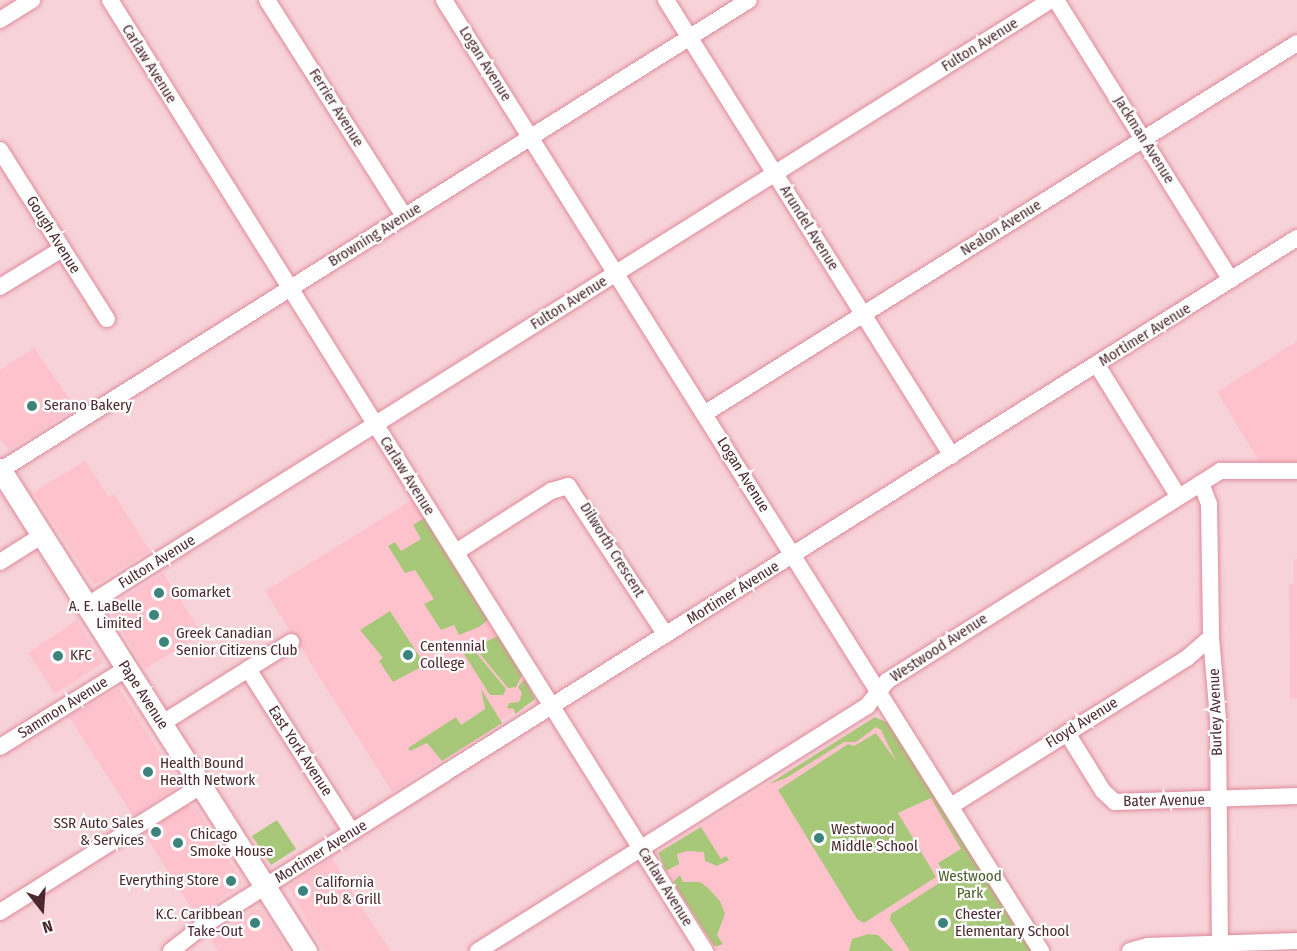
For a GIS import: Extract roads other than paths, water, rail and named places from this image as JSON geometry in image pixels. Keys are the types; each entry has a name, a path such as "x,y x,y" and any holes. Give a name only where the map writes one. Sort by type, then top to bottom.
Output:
{"main road":[{"name":"Pape Avenue","path":"0,470 306,951"}],"street":[{"path":"0,20 32,0"},
{"name":"Carlaw Avenue","path":"110,0 705,951"},
{"name":"Ferrier Avenue","path":"267,0 404,216"},
{"name":"Logan Avenue","path":"444,0 1041,951"},
{"name":"Arundel Avenue","path":"666,0 952,456"},
{"name":"Browning Avenue","path":"0,470 749,0"},
{"name":"Fulton Avenue","path":"86,606 1051,0"},
{"name":"Jackman Avenue","path":"1056,0 1231,280"},
{"name":"Nealon Avenue","path":"704,414 1297,43"},
{"name":"Gough Avenue","path":"0,150 106,319"},
{"name":"Mortimer Avenue","path":"171,951 265,887 1297,238"},
{"path":"0,287 62,249"},
{"path":"1097,365 1179,497"},
{"name":"Westwood Avenue","path":"478,951 867,706 887,681 1201,483 1225,470 1297,471"},
{"name":"Burley Avenue","path":"1201,483 1209,504 1211,637 1218,719 1220,944"},
{"name":"Dilworth Crescent","path":"456,552 558,487 568,486 666,635"},
{"path":"0,562 41,536"},
{"name":"Floyd Avenue","path":"951,806 1187,658 1211,637"},
{"path":"161,724 291,642"},
{"name":"Sammon Avenue","path":"0,747 126,669"},
{"name":"East York Avenue","path":"248,669 352,832"},
{"name":"Bater Avenue","path":"1067,733 1103,791 1115,802 1297,796"},
{"path":"0,912 201,786"},
{"path":"1130,951 1148,946 1297,941"}],"place":[{"name":"Serano Bakery","path":"32,406"},
{"name":"Gomarket","path":"159,593"},
{"name":"A. E. LaBelle Limited","path":"154,615"},
{"name":"Greek Canadian Senior Citizens Club","path":"164,642"},
{"name":"Centennial College","path":"408,655"},
{"name":"KFC","path":"58,656"},
{"name":"Health Bound Health Network","path":"148,772"},
{"name":"SSR Auto Sales & Services","path":"156,832"},
{"name":"Westwood Middle School","path":"819,838"},
{"name":"Chicago Smoke House","path":"178,843"},
{"name":"Everything Store","path":"231,881"},
{"name":"California Pub & Grill","path":"303,891"},
{"name":"K.C. Caribbean Take-Out","path":"255,923"},
{"name":"Chester Elementary School","path":"943,923"}],"park label":[{"name":"Westwood Park","path":"970,884"}]}
